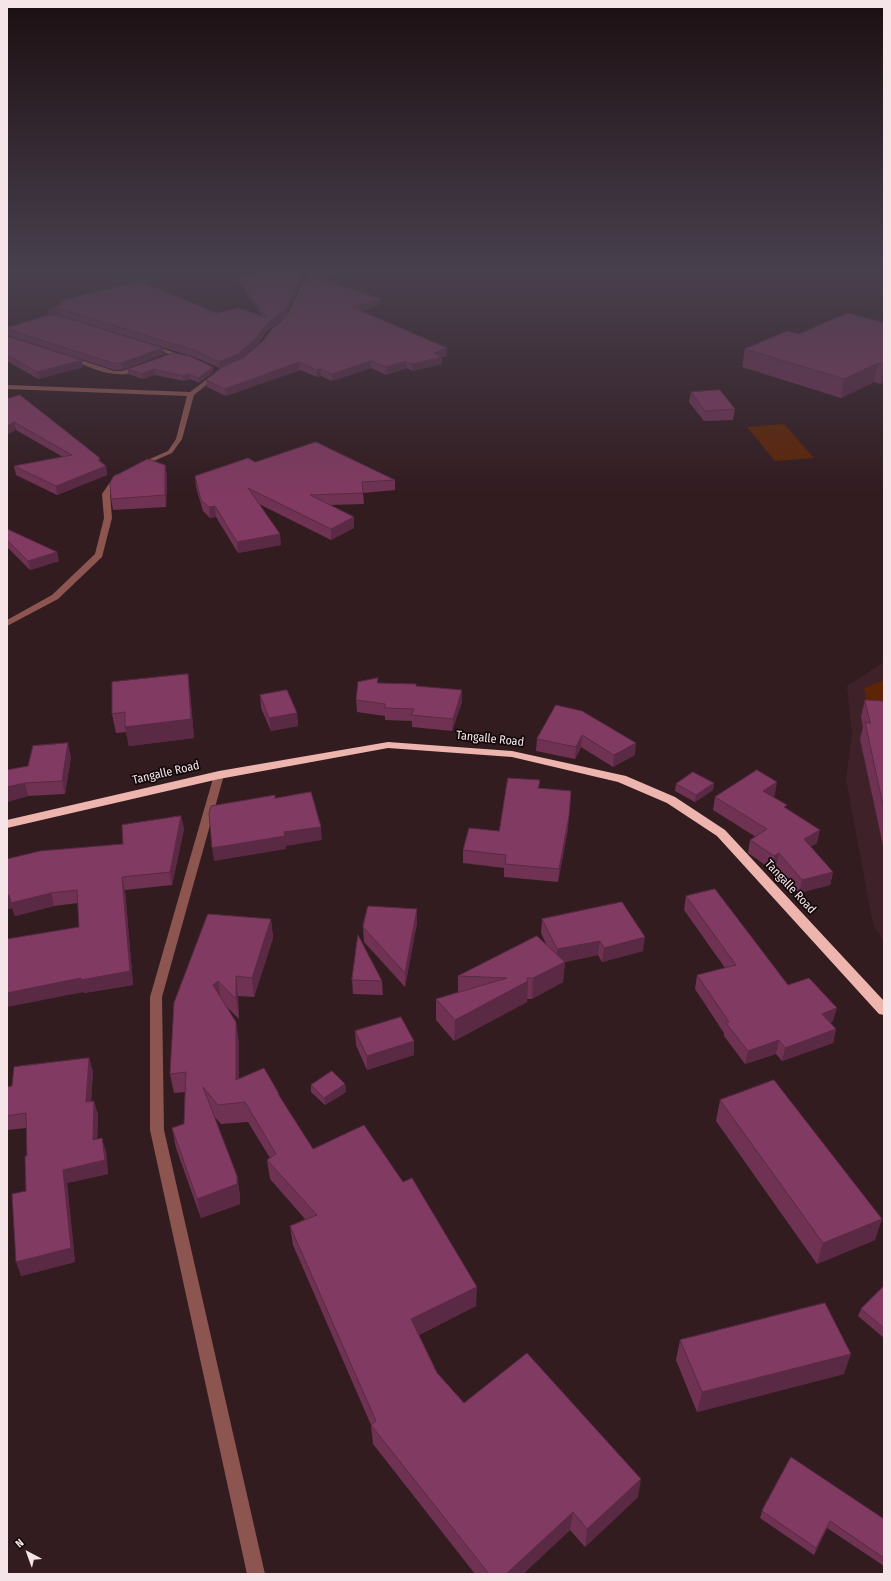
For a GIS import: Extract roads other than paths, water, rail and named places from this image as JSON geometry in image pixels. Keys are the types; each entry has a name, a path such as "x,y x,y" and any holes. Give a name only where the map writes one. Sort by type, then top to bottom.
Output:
{"highway":[{"name":"Tangalle Road","path":"7,824 219,775 388,745 512,754 622,779 671,800 721,833 884,1010"}],"street":[{"path":"155,348 178,355 160,359"},
{"path":"60,355 113,373 123,373 145,365"},
{"path":"7,623 55,597 99,555 108,518 106,494 117,476 170,452 179,439 191,394 220,372 213,369"},
{"path":"7,387 191,394"},
{"path":"219,775 156,997 157,1130 256,1574"}]}
